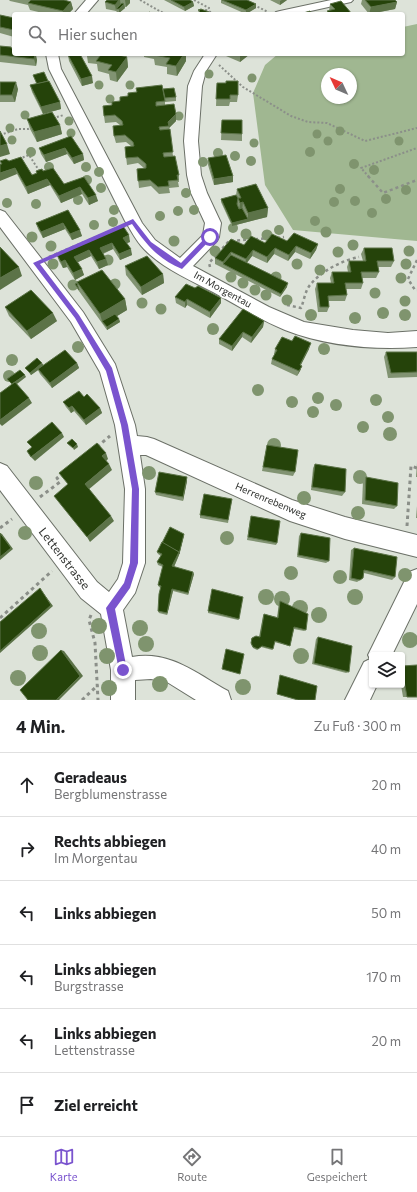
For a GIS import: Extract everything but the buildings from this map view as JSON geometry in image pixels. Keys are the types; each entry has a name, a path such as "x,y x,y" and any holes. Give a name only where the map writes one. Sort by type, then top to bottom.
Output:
{"street":[{"path":"82,12 92,0"},
{"path":"290,12 347,0"},
{"name":"Im Morgentau","path":"52,56 55,69 133,221 149,244 164,256 267,314 292,325 335,336 403,340 417,339"},
{"path":"182,266 210,237 213,223 199,193 194,175 191,141 195,86 200,70 210,56"},
{"path":"0,216 77,316 109,370 124,425 135,489 134,563 127,585 101,611 123,670 123,700"},
{"name":"Herrenrebenweg","path":"128,445 147,446 290,510 345,528 412,544"},
{"name":"Lettenstrasse","path":"0,473 89,590 101,611"},
{"path":"381,652 417,580"},
{"path":"123,670 151,667 165,670 180,676 219,700"},
{"path":"357,700 369,676"}],"path":[{"path":"140,0 161,12"},
{"path":"194,0 209,8 206,10 210,12"},
{"path":"252,4 268,12"},
{"path":"212,56 243,87 292,116 308,122 327,123 365,141 417,128"},
{"path":"48,120 70,114"},
{"path":"0,135 18,129 28,130 35,124"},
{"path":"417,148 361,168 383,193 417,180"},
{"path":"14,160 29,155 42,174"},
{"path":"36,263 133,221"},
{"path":"210,266 209,263 229,241 284,237"},
{"path":"299,308 301,308 310,285 345,261 352,257 359,257"},
{"path":"417,261 408,279 415,290 417,290"},
{"path":"92,451 124,425"},
{"path":"412,544 411,466 417,468"},
{"path":"36,501 60,482 57,478 69,469"},
{"path":"0,528 12,519"},
{"path":"0,618 51,571"},
{"path":"98,700 95,643 89,620 101,611"},
{"path":"82,700 98,684"}],"green space":[{"path":"417,24 417,241 293,230 265,185 253,93 265,65 276,56 405,56 405,27"}],"route":[{"path":"123,670 111,608 127,585 134,563 135,489 124,425 109,370 77,316 36,263 133,221 149,244 164,256 182,266 210,237"}]}
